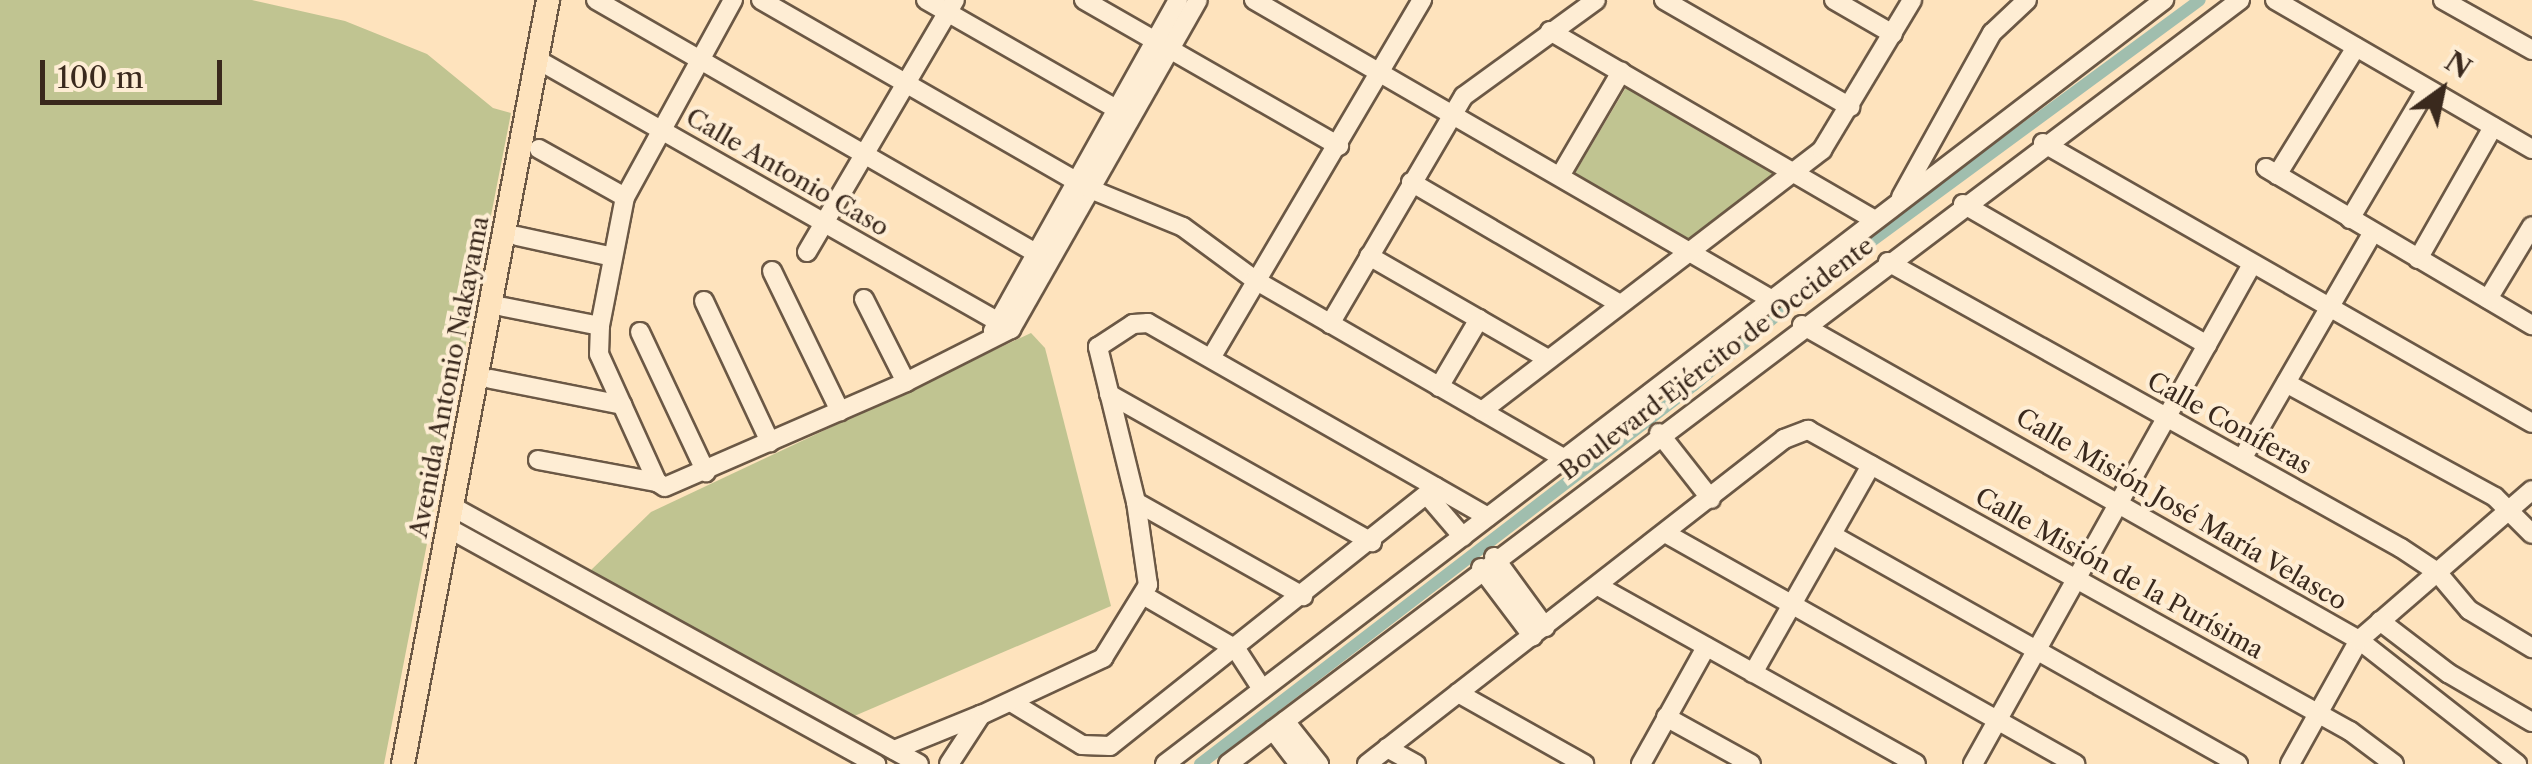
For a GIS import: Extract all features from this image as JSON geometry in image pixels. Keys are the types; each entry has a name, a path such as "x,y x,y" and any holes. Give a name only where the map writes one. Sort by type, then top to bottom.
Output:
{"main road":[{"name":"Avenida Antonio Nakayama","path":"403,764 548,0"}],"street":[{"path":"596,0 1034,252"},
{"path":"663,485 599,354 600,326 625,197 733,0"},
{"path":"761,0 1082,184 1183,227 1255,280 1565,459"},
{"path":"926,0 951,6 1123,113"},
{"path":"1084,0 1339,146"},
{"path":"1162,45 1178,0"},
{"path":"538,460 663,485 706,472 990,340 1003,324 1162,45 1198,0"},
{"path":"1254,0 1769,298"},
{"path":"1330,324 1452,114 1478,83 1596,0"},
{"path":"1664,0 1850,107"},
{"path":"1834,0 1893,34"},
{"path":"1482,412 1832,138 1912,0"},
{"name":"Boulevard Ejército de Occidente","path":"1165,764 1769,298 1896,206 2164,0"},
{"name":"Boulevard Ejército de Occidente","path":"1228,764 1487,562 2043,143 2240,0"},
{"path":"2275,0 2493,127 2529,141"},
{"path":"2443,0 2532,50"},
{"path":"1211,358 1339,146 1420,1"},
{"path":"1896,206 1992,33 2014,3"},
{"path":"808,252 951,6"},
{"path":"1550,31 1875,220"},
{"path":"2356,47 2271,171 2532,325"},
{"name":"Calle Antonio Caso","path":"538,60 1003,324"},
{"path":"1560,176 1621,72"},
{"path":"2350,219 2426,89"},
{"path":"2418,259 2493,127"},
{"path":"2043,143 2250,266 2532,424"},
{"path":"538,148 625,197"},
{"path":"1411,182 1620,304"},
{"path":"1003,324 1034,252 1082,184"},
{"path":"1963,204 2207,344"},
{"path":"2488,299 2532,226"},
{"path":"2242,459 2373,232"},
{"path":"517,236 613,257"},
{"path":"1369,256 1548,359"},
{"name":"Calle Coníferas","path":"1888,262 2437,572 2469,610 2532,648"},
{"path":"1973,764 2250,266"},
{"path":"772,272 840,412"},
{"path":"864,299 906,382"},
{"path":"704,301 770,442"},
{"path":"504,307 600,326"},
{"path":"1440,387 1478,319"},
{"path":"894,750 1011,702 1103,658 1143,595 1150,566 1098,347 1133,324 1148,323 1432,491 1488,518"},
{"name":"Calle Misión José María Velasco","path":"1802,325 2359,640 2517,764"},
{"path":"640,332 706,472"},
{"path":"492,379 622,405"},
{"path":"2286,384 2510,508 2532,534"},
{"path":"1109,394 1372,542"},
{"name":"Calle Misión de la Purísima","path":"1711,500 1784,439 1802,430 1816,434 2318,714 2394,764"},
{"path":"1367,764 1711,500 1658,434"},
{"path":"1752,673 1871,465"},
{"path":"2290,764 2359,640 2532,490"},
{"path":"1432,491 1462,537"},
{"path":"1011,702 1098,749 1236,649 1432,491"},
{"path":"1136,502 1303,596"},
{"path":"452,518 919,764"},
{"path":"452,518 876,764"},
{"path":"1665,534 2074,764"},
{"path":"1832,535 2238,764"},
{"path":"1487,562 1539,632"},
{"path":"1598,586 1916,764"},
{"path":"1143,595 1236,649 1262,689"},
{"path":"2380,622 2448,674 2532,722"},
{"path":"1640,764 1706,646"},
{"path":"1458,693 1584,764"},
{"path":"950,764 981,715"},
{"path":"1666,717 1751,764"},
{"path":"1279,725 1299,764"},
{"path":"1279,725 1319,764"},
{"path":"1387,748 1416,764"}],"green space":[{"path":"0,0 252,0 345,21 427,54 493,108 511,113 384,764 0,764"},
{"path":"1628,84 1787,179 1692,245 1572,178"},
{"path":"1031,333 1045,348 1111,606 852,717 590,571 651,512"}],"waterway":[{"path":"1200,764 1694,385 1816,282 2200,0"}]}
